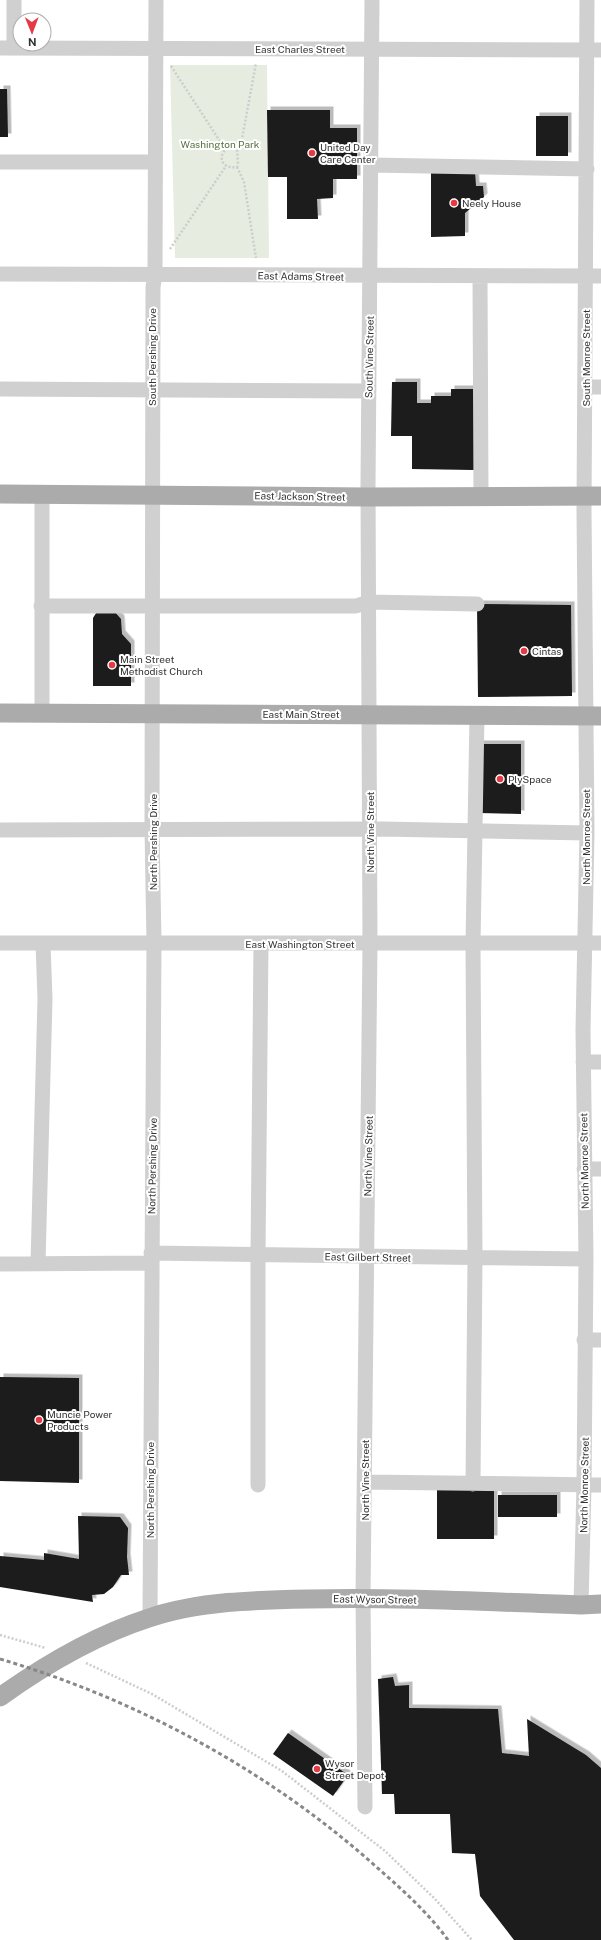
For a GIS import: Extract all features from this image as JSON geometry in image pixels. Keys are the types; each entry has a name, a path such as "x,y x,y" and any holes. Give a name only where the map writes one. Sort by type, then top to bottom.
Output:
{"main road":[{"name":"East Jackson Street","path":"0,494 152,494 368,497 593,496"},
{"name":"East Main Street","path":"0,713 593,716"},
{"name":"East Wysor Street","path":"0,1697 36,1671 65,1655 150,1617 202,1606 253,1600 363,1597 582,1605 601,1604"}],"street":[{"path":"7,48 14,0"},
{"name":"South Pershing Drive","path":"153,714 152,389 153,286 155,274 156,0"},
{"name":"South Vine Street","path":"369,714 368,497 371,276 372,0"},
{"name":"South Monroe Street","path":"587,0 594,50 587,168 594,276 585,387 593,496 593,716"},
{"name":"East Charles Street","path":"7,48 594,50"},
{"path":"0,162 155,162"},
{"path":"371,165 587,168"},
{"name":"East Adams Street","path":"0,274 480,277 594,276"},
{"path":"480,277 481,496"},
{"path":"585,387 601,387"},
{"path":"0,389 369,391"},
{"path":"42,494 42,714"},
{"path":"41,606 356,606 368,602 477,604"},
{"name":"North Pershing Drive","path":"150,1617 154,943 152,829 153,714"},
{"name":"North Vine Street","path":"364,1807 363,1597 370,944 369,714"},
{"path":"473,1484 475,1258 473,944 477,715"},
{"name":"North Monroe Street","path":"582,1605 586,1259 583,1062 584,943 586,925 587,833 593,716"},
{"path":"0,830 370,829 587,833"},
{"name":"East Washington Street","path":"0,943 601,943"},
{"path":"38,1264 45,1006 43,943"},
{"path":"258,1485 258,1255 261,944"},
{"path":"583,1062 601,1062"},
{"path":"584,1169 601,1169"},
{"name":"East Gilbert Street","path":"0,1264 38,1264 151,1258 258,1255 586,1259"},
{"path":"584,1340 601,1340"},
{"path":"364,1482 601,1485"}],"path":[{"path":"256,63 242,139 237,148 237,167 244,182 256,258"},
{"path":"170,65 225,149"},
{"path":"237,148 231,146 225,149 222,154 222,161 226,166 231,168 237,167"},
{"path":"170,250 226,166"},
{"path":"0,1634 43,1647"},
{"path":"101,1670 152,1694 282,1771 386,1851 434,1898 472,1940"}],"green space":[{"name":"Washington Park","path":"170,65 267,65 269,258 175,258"}],"building":[{"path":"0,89 7,89 8,137 0,137"},
{"name":"United Day Care Center","path":"267,110 330,110 330,128 357,128 357,179 333,179 333,198 317,199 318,219 287,219 287,177 268,177"},
{"path":"536,116 568,116 568,156 536,156"},
{"name":"Neely House","path":"475,171 476,186 483,186 484,197 465,213 465,236 431,237 431,172"},
{"path":"392,382 417,382 417,403 431,403 431,396 451,396 451,389 474,389 474,470 412,469 412,436 391,436"},
{"name":"Cintas","path":"477,604 571,605 572,696 478,697"},
{"name":"Main Street Methodist Church","path":"98,610 113,610 121,619 122,634 131,644 131,686 93,686 93,618"},
{"name":"PlySpace","path":"480,744 521,744 521,814 480,813"},
{"name":"Muncie Power Products","path":"0,1377 79,1378 79,1483 0,1481"},
{"path":"437,1488 494,1488 494,1539 437,1539"},
{"path":"498,1495 557,1495 557,1517 498,1517"},
{"path":"78,1516 120,1517 128,1528 127,1557 129,1575 121,1575 113,1587 104,1594 92,1595 93,1602 0,1587 0,1556 44,1560 44,1553 79,1559"},
{"path":"393,1677 395,1686 409,1685 409,1708 498,1709 502,1753 529,1756 527,1719 586,1755 601,1768 601,1940 514,1940 480,1896 475,1854 452,1853 450,1814 395,1814 394,1794 382,1794 378,1679"},
{"name":"Wysor Street Depot","path":"288,1733 348,1775 333,1796 273,1754"}],"railway":[{"path":"0,1659 52,1676 153,1718 250,1772 295,1802 339,1835 408,1895 425,1912 448,1940"}],"place":[{"name":"United Day Care Center","path":"312,153"},
{"name":"Neely House","path":"454,203"},
{"name":"Cintas","path":"524,651"},
{"name":"Main Street Methodist Church","path":"112,665"},
{"name":"PlySpace","path":"500,779"},
{"name":"Muncie Power Products","path":"39,1420"},
{"name":"Wysor Street Depot","path":"317,1769"}]}
